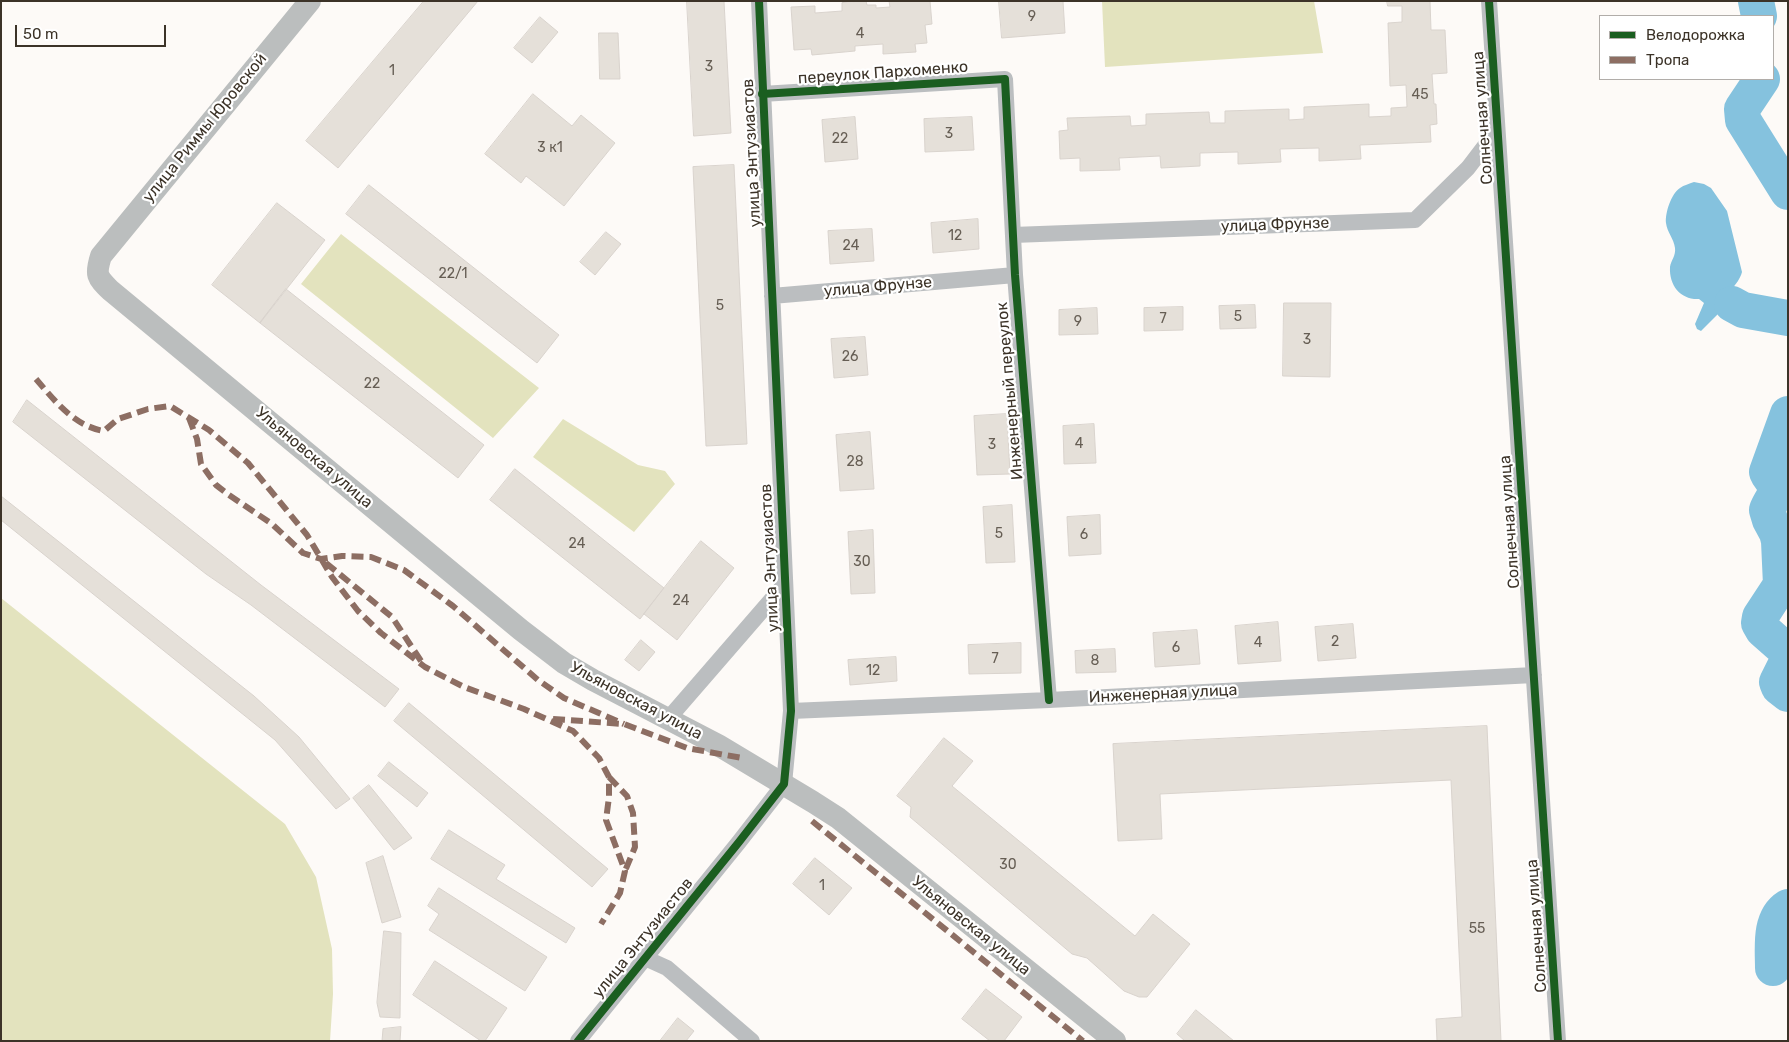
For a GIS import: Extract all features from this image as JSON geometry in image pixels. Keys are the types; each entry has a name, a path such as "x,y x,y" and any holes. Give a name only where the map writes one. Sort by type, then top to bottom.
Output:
{"main road":[{"name":"улица Риммы Юровской","path":"101,256 310,1"},
{"name":"Ульяновская улица","path":"101,256 97,271 98,278 110,290 508,619 564,663 592,680 718,745 838,818 1115,1041"}],"street":[{"name":"улица Энтузиастов","path":"578,1041 784,784 791,711 759,1"},
{"name":"Солнечная улица","path":"1489,1 1558,1041"},
{"name":"переулок Пархоменко","path":"762,94 1005,79"},
{"name":"Инженерный переулок","path":"1005,79 1015,274 1049,700"},
{"name":"улица Фрунзе","path":"1013,236 1415,220 1468,168 1498,130"},
{"name":"улица Фрунзе","path":"772,296 1015,274"},
{"path":"668,719 785,584"},
{"name":"Инженерная улица","path":"791,711 1534,675"},
{"path":"645,958 667,968 752,1041"}],"green space":[{"path":"1102,1 1314,1 1323,53 1105,67"},
{"path":"341,234 539,388 493,438 301,284"},
{"path":"563,419 638,465 665,471 675,484 634,532 533,457"},
{"path":"1,598 285,824 316,877 332,949 333,994 330,1041 1,1041"}],"water":[{"path":"1694,182 1711,188 1727,211 1742,272 1731,292 1730,300 1732,305 1730,308 1721,311 1701,331 1697,329 1695,324 1704,303 1699,299 1687,297 1677,290 1670,274 1675,248 1666,223 1671,199 1682,187"}],"building":[{"path":"424,1 478,1 338,168 306,141"},
{"path":"687,1 724,1 731,133 694,136"},
{"path":"866,1 867,5 876,5 876,8 890,7 889,1 930,1 932,24 925,25 927,43 915,44 916,52 883,54 883,44 855,46 855,51 812,55 811,49 794,50 791,7 815,6 815,13 842,11 842,3"},
{"path":"999,1 1063,1 1065,33 1002,38"},
{"path":"1387,1 1430,1 1431,30 1445,30 1447,73 1432,74 1437,124 1430,125 1431,142 1360,145 1361,159 1319,161 1319,148 1280,149 1281,162 1238,164 1238,152 1200,153 1200,166 1161,168 1160,156 1119,158 1120,170 1080,171 1080,158 1060,159 1059,131 1068,130 1067,118 1130,116 1131,126 1146,125 1146,114 1209,112 1210,123 1225,123 1225,111 1289,109 1289,120 1304,119 1304,107 1369,104 1369,117 1391,116 1391,108 1407,107 1406,85 1390,86 1388,23 1402,22 1402,6 1388,6"},
{"path":"540,17 558,32 532,63 514,48"},
{"path":"599,33 618,33 620,79 600,79"},
{"path":"533,94 572,126 581,115 615,143 564,206 526,176 521,183 485,154"},
{"path":"855,117 858,159 825,162 822,120"},
{"path":"972,117 974,150 925,152 924,119"},
{"path":"734,165 747,444 706,446 693,167"},
{"path":"369,185 559,335 537,363 346,214"},
{"path":"277,203 325,240 260,323 212,285"},
{"path":"978,219 979,249 933,253 931,223"},
{"path":"872,229 874,261 830,264 828,231"},
{"path":"606,232 621,244 595,275 580,262"},
{"path":"286,289 484,445 458,478 260,323"},
{"path":"1284,303 1331,303 1330,377 1283,376"},
{"path":"1255,305 1256,328 1220,329 1219,306"},
{"path":"1183,307 1183,330 1144,331 1144,308"},
{"path":"1097,308 1098,334 1059,335 1059,310"},
{"path":"865,337 868,375 834,378 831,339"},
{"path":"27,400 261,585 399,689 385,707 251,605 206,574 13,422"},
{"path":"1007,414 1010,474 977,475 974,416"},
{"path":"1094,424 1096,463 1064,464 1063,426"},
{"path":"870,432 874,489 840,491 836,435"},
{"path":"515,469 664,588 640,619 490,500"},
{"path":"1,496 254,696 299,737 350,799 336,809 275,740 1,520"},
{"path":"1012,505 1015,562 986,563 983,507"},
{"path":"1100,515 1101,554 1069,556 1067,517"},
{"path":"873,530 875,593 851,594 848,532"},
{"path":"701,541 734,568 677,640 644,614"},
{"path":"1278,622 1281,661 1238,664 1235,626"},
{"path":"1353,624 1356,658 1318,661 1315,627"},
{"path":"1197,630 1200,664 1155,667 1153,633"},
{"path":"641,640 655,652 639,671 625,660"},
{"path":"1021,643 1021,673 969,674 968,645"},
{"path":"1115,649 1116,672 1076,673 1075,651"},
{"path":"896,657 897,681 850,685 848,660"},
{"path":"409,703 608,869 592,887 394,721"},
{"path":"1487,726 1501,1041 1437,1041 1436,1019 1462,1017 1451,780 1160,794 1162,839 1118,841 1113,744"},
{"path":"944,738 973,761 952,786 1135,936 1153,914 1190,944 1147,997 1139,997 1124,991 1087,958 1072,954 910,817 911,807 897,796"},
{"path":"389,762 428,793 417,807 378,776"},
{"path":"369,785 412,838 394,850 353,798"},
{"path":"449,830 505,865 496,879 575,928 566,943 431,859"},
{"path":"383,856 401,917 382,923 366,863"},
{"path":"815,858 852,888 829,915 793,884"},
{"path":"439,888 547,957 525,991 429,930 439,914 428,906"},
{"path":"384,931 401,933 400,1018 380,1017 377,1003"},
{"path":"435,961 507,1008 485,1041 481,1041 413,995"},
{"path":"986,989 1022,1017 1004,1041 990,1041 962,1019"},
{"path":"1196,1010 1234,1041 1185,1041 1177,1034"},
{"path":"678,1018 694,1031 686,1041 660,1041"},
{"path":"401,1027 400,1041 382,1041 383,1029"}],"waterway":[{"path":"1756,1 1759,15"},
{"path":"1761,80 1742,109 1743,120 1788,192"},
{"path":"1732,304 1743,310 1788,318"},
{"path":"1788,414 1767,472 1776,486 1775,493 1767,510 1779,541 1781,585 1760,617 1759,623 1763,630 1788,652"},
{"path":"1788,660 1777,682 1779,687 1788,694"},
{"path":"1773,968 1773,935 1775,926 1782,912 1788,907"}],"marked path":[{"path":"36,379 50,396 74,418 93,428 104,431 118,419 148,409 170,406 209,430 248,463 307,535 332,577 358,611 381,633 425,667 464,687 524,709 573,731 599,758 609,777 606,820 625,871 620,893 601,924"},
{"path":"189,418 197,439 201,464 216,485 272,524 303,553 321,559 342,556 371,557 404,570 453,606 538,680 564,698 624,724"},
{"path":"326,563 392,617 421,661"},
{"path":"553,719 624,724 687,748 742,758"},
{"path":"609,777 627,796 633,813 635,847 625,871"},
{"path":"812,821 1083,1041"}],"cycle path":[{"path":"578,1041 784,784 791,711 759,1"},
{"path":"1489,1 1558,1041"},
{"path":"762,94 1005,79 1015,275 1049,700"}]}
